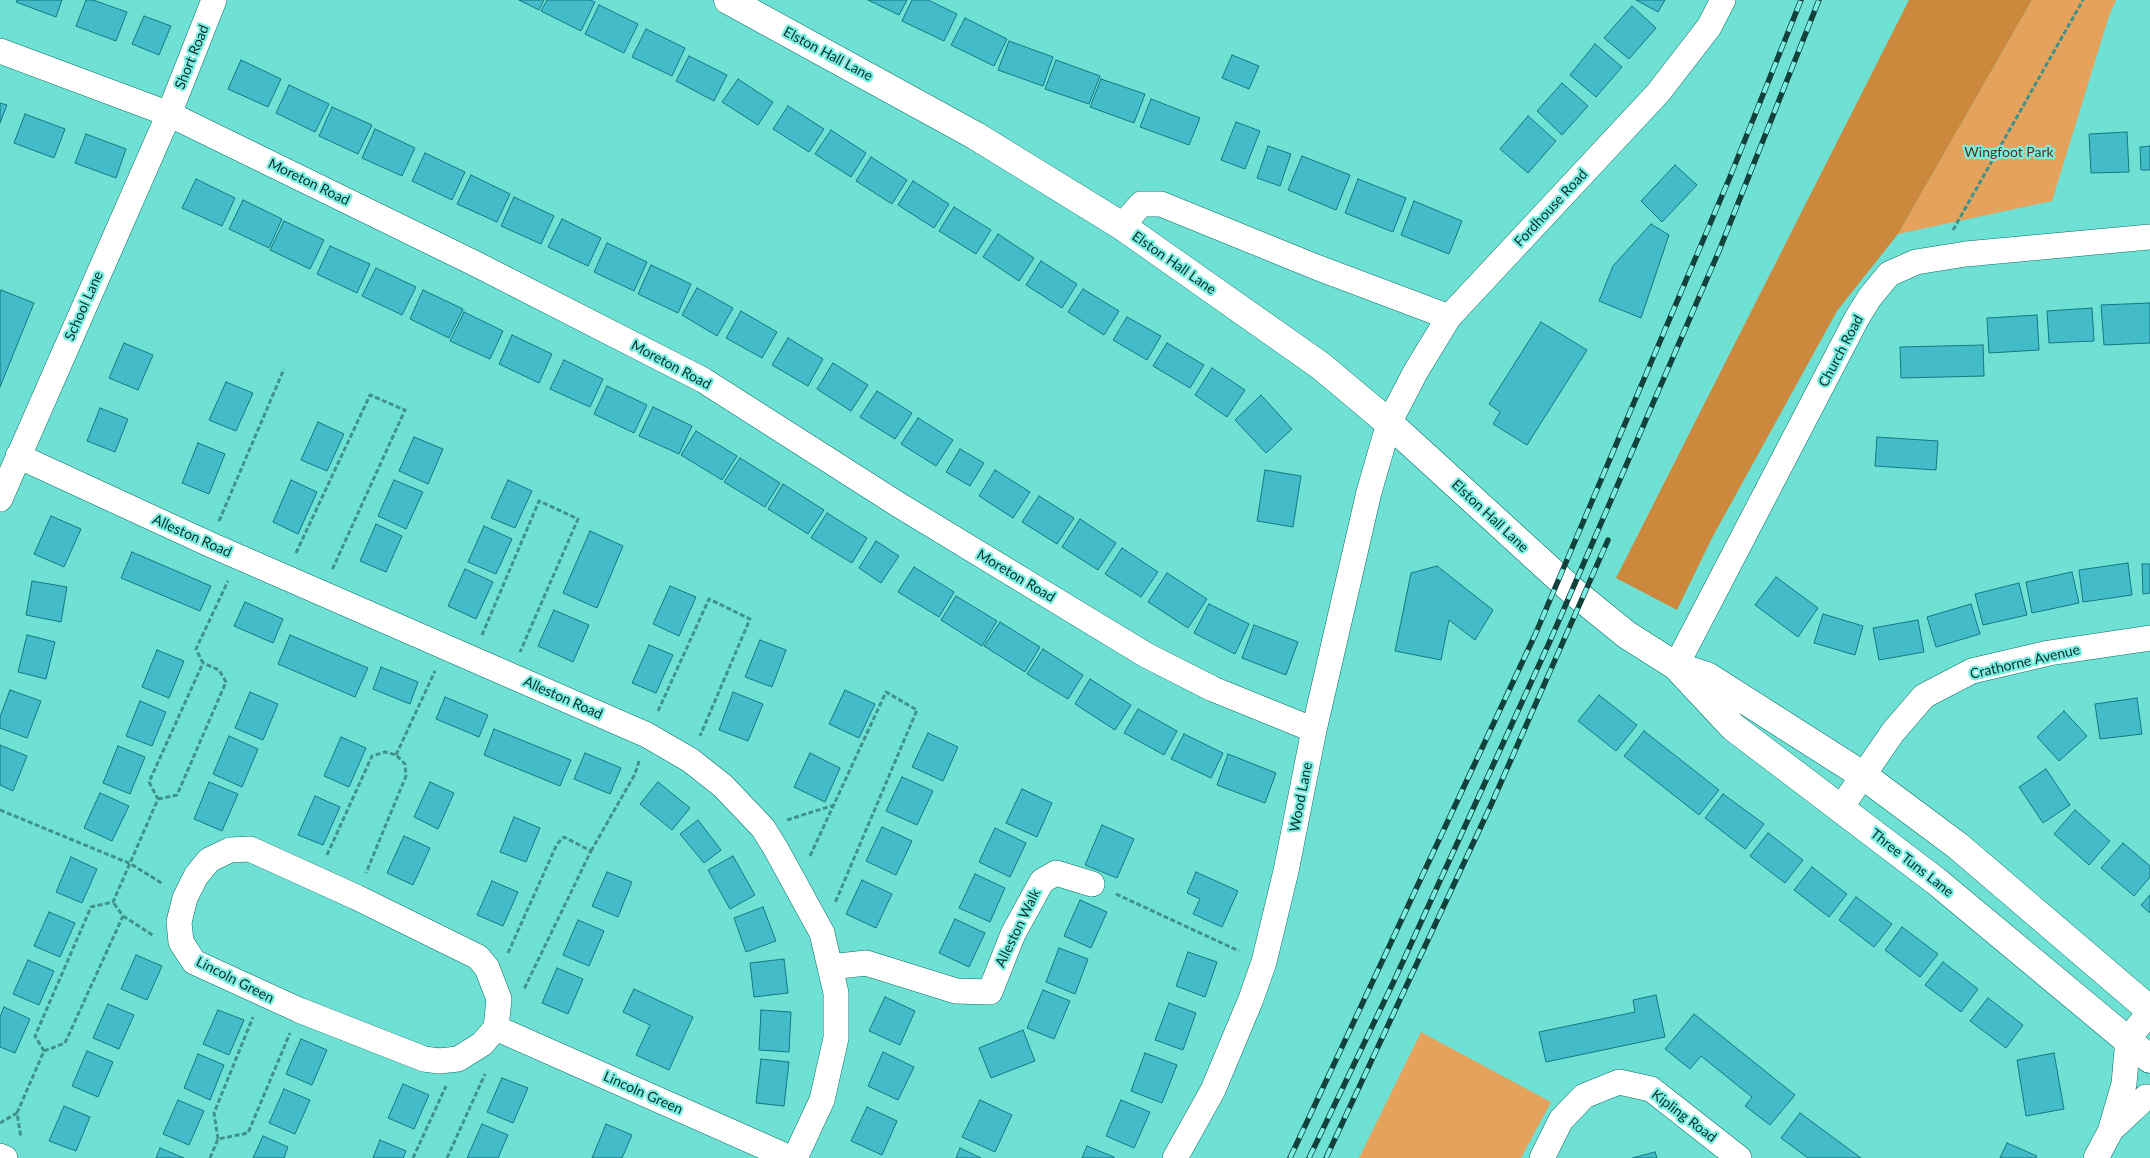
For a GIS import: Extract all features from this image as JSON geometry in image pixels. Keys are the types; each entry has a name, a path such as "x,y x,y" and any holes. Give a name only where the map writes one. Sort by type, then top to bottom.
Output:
{"street":[{"name":"Short Road","path":"169,114 214,0"},
{"name":"Elston Hall Lane","path":"728,0 976,136 1122,226 1320,366 1389,423 1574,592"},
{"name":"Fordhouse Road","path":"1389,423 1416,371 1449,317 1658,93 1710,28 1724,0"},
{"name":"Moreton Road","path":"0,51 169,114 476,264 703,380 899,505 1146,655 1213,689 1314,730"},
{"name":"School Lane","path":"0,499 169,114"},
{"path":"1122,226 1141,204 1161,204 1316,268 1449,317"},
{"name":"Church Road","path":"1676,666 1870,297 1889,274 1916,262 1938,258 2150,237"},
{"name":"Wood Lane","path":"1175,1158 1213,1090 1252,1000 1264,962 1286,871 1314,730 1369,492 1389,423"},
{"name":"Alleston Road","path":"18,456 239,557 647,735 690,760 723,786 763,828 822,934 836,993 836,1038 822,1100 795,1158"},
{"name":"Three Tuns Lane","path":"1574,592 1627,635 1676,666 1707,676 1864,776 1958,846 2150,1011"},
{"name":"Crathorne Avenue","path":"1840,809 1893,732 1924,696 1972,671 2049,653 2150,638"},
{"name":"Three Tuns Lane","path":"1676,666 1733,727 1936,881 2150,1059"},
{"name":"Lincoln Green","path":"230,850 250,850 356,897 478,957 487,968 499,998 500,1030 458,1059 439,1062 424,1059 299,1010 194,962 181,942 178,922 185,898 196,876 209,860 230,850"},
{"name":"Alleston Walk","path":"830,966 866,963 956,991 990,992 1013,934 1042,881 1056,874 1092,884"},
{"path":"2096,1158 2110,1132 2124,1084 2128,1039 2150,1011"},
{"name":"Lincoln Green","path":"500,1030 790,1158"},
{"name":"Kipling Road","path":"1542,1158 1561,1120 1584,1096 1619,1082 1651,1089 1739,1158"},
{"path":"2110,1132 2150,1096"},
{"path":"0,1156 14,1149"}],"path":[{"path":"1938,258 1974,190 2083,0"},
{"path":"210,544 284,369"},
{"path":"285,577 370,395 405,410 322,593"},
{"path":"472,658 539,501 578,519 510,675"},
{"path":"158,799 177,795 226,682 219,670 203,663 196,649 239,557"},
{"path":"447,1158 500,1030 591,851 635,774 647,735 709,599 750,619 690,760"},
{"path":"396,755 446,646"},
{"path":"158,799 149,782 203,663"},
{"path":"796,887 886,692 917,710 822,934"},
{"path":"316,879 372,756 385,752 396,755 405,764 406,776 356,897"},
{"path":"113,902 158,799"},
{"path":"763,828 834,805"},
{"path":"0,810 131,864 185,898"},
{"path":"494,984 557,844 564,837 591,851"},
{"path":"1092,884 1264,962"},
{"path":"44,1051 35,1036 91,907 113,902"},
{"path":"14,1149 17,1113 44,1051 65,1043 123,916 113,902"},
{"path":"210,1158 218,1139 214,1113 262,994"},
{"path":"218,1139 248,1133 299,1010"},
{"path":"414,1158 458,1059"},
{"path":"0,1123 17,1113"}],"green space":[{"name":"Wingfoot Park","path":"2032,0 2116,0 2109,16 2052,201 1898,234"},
{"path":"1421,1032 1551,1102 1521,1158 1359,1158"}],"shaded area":[{"path":"1909,0 2032,0 1898,234 1837,311 1712,538 1677,610 1616,578"}],"building":[{"path":"17,0 62,0 56,17 16,2"},
{"path":"86,0 93,0 127,12 116,41 76,26"},
{"path":"519,0 544,0 539,10"},
{"path":"547,0 590,0 595,2 581,31 541,11"},
{"path":"868,0 907,0 899,15"},
{"path":"912,0 928,0 957,14 944,41 902,21"},
{"path":"1636,0 1665,0 1658,12"},
{"path":"599,5 638,24 624,53 585,34"},
{"path":"1632,6 1656,28 1629,59 1604,38"},
{"path":"144,16 171,26 159,55 132,44"},
{"path":"965,18 1007,39 994,66 951,45"},
{"path":"646,29 685,48 672,76 632,57"},
{"path":"1009,41 1053,57 1043,86 998,70"},
{"path":"1595,44 1622,67 1596,97 1570,75"},
{"path":"1232,55 1259,66 1249,89 1222,78"},
{"path":"689,56 727,75 714,101 676,81"},
{"path":"241,60 281,79 268,107 228,89"},
{"path":"1056,60 1100,76 1089,104 1045,89"},
{"path":"738,79 773,102 758,125 722,102"},
{"path":"1101,79 1145,94 1134,123 1090,107"},
{"path":"1562,83 1588,106 1562,135 1537,111"},
{"path":"289,85 329,104 315,132 276,113"},
{"path":"1151,99 1200,118 1189,145 1140,127"},
{"path":"0,103 7,105 0,123"},
{"path":"788,106 824,129 809,152 773,129"},
{"path":"332,107 372,125 358,154 319,136"},
{"path":"25,114 65,129 54,158 14,143"},
{"path":"1528,116 1556,141 1528,173 1500,149"},
{"path":"1236,122 1260,131 1245,169 1221,160"},
{"path":"375,129 415,148 402,176 362,158"},
{"path":"831,130 866,153 851,177 815,154"},
{"path":"2127,132 2129,172 2091,173 2089,134"},
{"path":"86,134 126,149 116,178 75,163"},
{"path":"1268,146 1291,154 1280,186 1257,178"},
{"path":"2150,146 2150,170 2141,170 2140,147"},
{"path":"425,153 465,172 452,200 412,181"},
{"path":"1302,156 1350,175 1336,210 1288,190"},
{"path":"871,157 907,180 892,204 856,181"},
{"path":"1675,165 1697,185 1662,222 1641,201"},
{"path":"471,175 510,194 497,222 457,204"},
{"path":"196,179 235,198 222,226 182,208"},
{"path":"1358,179 1406,198 1393,232 1345,213"},
{"path":"913,181 949,204 934,228 898,205"},
{"path":"514,197 554,216 541,244 501,226"},
{"path":"243,200 282,219 269,248 229,229"},
{"path":"1414,201 1462,221 1449,254 1401,235"},
{"path":"954,207 991,230 976,254 939,231"},
{"path":"562,219 601,238 588,266 548,247"},
{"path":"284,221 324,240 310,269 270,250"},
{"path":"1651,224 1669,235 1641,318 1599,301 1613,266"},
{"path":"998,234 1034,258 1019,281 983,257"},
{"path":"607,243 647,262 634,291 594,272"},
{"path":"330,246 370,264 357,293 317,274"},
{"path":"1041,261 1077,284 1062,308 1026,285"},
{"path":"651,265 691,284 678,313 638,294"},
{"path":"376,268 416,287 402,315 362,296"},
{"path":"697,288 733,308 717,336 682,315"},
{"path":"1083,289 1119,311 1104,335 1068,312"},
{"path":"1,290 34,303 0,387 0,293"},
{"path":"423,290 463,309 449,338 410,319"},
{"path":"2150,303 2150,343 2104,345 2101,305"},
{"path":"2092,308 2094,341 2049,343 2047,311"},
{"path":"741,311 777,332 762,358 726,338"},
{"path":"464,312 503,331 490,359 450,341"},
{"path":"2037,315 2039,350 1989,353 1987,318"},
{"path":"1127,317 1161,336 1147,360 1113,340"},
{"path":"1541,322 1587,350 1527,445 1493,424 1500,412 1489,404"},
{"path":"512,335 552,354 539,383 499,364"},
{"path":"788,338 823,359 808,386 772,365"},
{"path":"124,343 153,355 138,390 109,378"},
{"path":"1167,343 1204,365 1190,388 1153,366"},
{"path":"1983,345 1984,376 1901,378 1900,347"},
{"path":"564,360 603,379 590,407 550,389"},
{"path":"833,363 868,385 851,411 817,389"},
{"path":"1212,368 1245,390 1227,417 1195,395"},
{"path":"226,382 253,393 236,431 209,420"},
{"path":"607,386 647,405 634,433 594,414"},
{"path":"877,391 912,413 895,439 860,417"},
{"path":"1261,395 1292,429 1266,453 1235,420"},
{"path":"653,407 692,426 679,454 639,436"},
{"path":"100,408 128,419 115,452 87,441"},
{"path":"918,418 953,440 936,466 901,444"},
{"path":"318,422 344,434 327,471 301,460"},
{"path":"696,431 737,456 722,480 681,455"},
{"path":"414,437 443,449 428,484 399,471"},
{"path":"1877,437 1938,441 1936,470 1875,466"},
{"path":"198,443 225,454 209,494 182,483"},
{"path":"960,449 984,463 970,486 946,472"},
{"path":"740,458 780,483 765,507 724,482"},
{"path":"995,470 1030,492 1013,518 979,496"},
{"path":"1265,470 1301,476 1293,527 1257,521"},
{"path":"291,480 317,492 298,534 273,522"},
{"path":"394,480 423,492 406,529 378,516"},
{"path":"508,480 532,491 515,528 491,518"},
{"path":"783,484 824,510 808,534 768,509"},
{"path":"1039,496 1074,518 1057,544 1022,522"},
{"path":"827,513 867,538 852,563 811,538"},
{"path":"51,516 81,529 64,567 34,554"},
{"path":"1080,519 1116,543 1098,570 1062,547"},
{"path":"376,524 402,536 386,572 360,561"},
{"path":"484,526 512,539 496,574 468,562"},
{"path":"590,531 623,546 597,608 563,593"},
{"path":"876,541 899,556 881,583 859,568"},
{"path":"1122,548 1158,572 1141,597 1105,574"},
{"path":"132,552 211,586 200,611 121,578"},
{"path":"2128,563 2132,595 2083,602 2079,570"},
{"path":"2142,564 2150,564 2150,593 2143,594"},
{"path":"1437,566 1493,610 1475,640 1449,620 1441,660 1395,651 1411,573"},
{"path":"914,567 954,592 939,617 898,592"},
{"path":"465,569 493,582 476,619 448,606"},
{"path":"2072,572 2079,603 2032,613 2026,582"},
{"path":"1167,573 1207,599 1188,628 1148,602"},
{"path":"1776,577 1818,608 1798,637 1755,605"},
{"path":"32,581 67,587 61,622 26,615"},
{"path":"2019,583 2027,615 1983,625 1975,594"},
{"path":"670,586 696,597 679,636 653,624"},
{"path":"956,596 997,621 982,646 941,620"},
{"path":"245,602 283,619 273,643 234,626"},
{"path":"1209,604 1249,624 1235,654 1194,633"},
{"path":"1971,604 1980,634 1936,647 1927,617"},
{"path":"554,610 589,625 573,662 538,646"},
{"path":"1823,614 1863,626 1855,655 1814,643"},
{"path":"1918,620 1924,652 1879,660 1873,628"},
{"path":"1000,622 1040,647 1025,672 984,646"},
{"path":"1254,625 1298,642 1286,675 1242,658"},
{"path":"27,635 55,642 46,679 18,672"},
{"path":"290,635 368,668 355,697 278,664"},
{"path":"760,640 786,650 772,687 745,677"},
{"path":"649,645 673,655 656,693 632,683"},
{"path":"1043,649 1083,675 1068,699 1027,674"},
{"path":"157,650 184,661 169,698 142,687"},
{"path":"381,667 418,682 410,704 373,689"},
{"path":"1090,679 1131,705 1115,730 1075,704"},
{"path":"10,690 41,701 27,738 0,728 0,717"},
{"path":"845,690 875,704 859,738 829,724"},
{"path":"250,692 278,704 263,740 235,728"},
{"path":"733,692 763,704 748,741 719,730"},
{"path":"1599,695 1637,725 1616,751 1578,721"},
{"path":"445,697 488,715 479,737 436,719"},
{"path":"2137,698 2142,734 2100,739 2095,704"},
{"path":"140,701 166,712 152,746 126,736"},
{"path":"1138,709 1177,731 1164,755 1124,733"},
{"path":"2064,711 2087,736 2059,761 2037,737"},
{"path":"494,729 571,760 560,786 484,755"},
{"path":"1644,731 1719,790 1699,815 1624,756"},
{"path":"928,733 958,747 943,781 912,767"},
{"path":"1184,734 1223,753 1211,778 1171,759"},
{"path":"229,736 258,749 242,787 213,774"},
{"path":"341,737 366,748 349,787 324,776"},
{"path":"0,745 27,756 13,791 0,785"},
{"path":"118,746 145,757 130,794 103,783"},
{"path":"585,753 621,768 610,794 574,779"},
{"path":"810,753 840,768 825,802 794,787"},
{"path":"1228,754 1276,773 1265,803 1217,785"},
{"path":"2046,769 2070,805 2043,823 2019,787"},
{"path":"902,777 933,791 917,825 886,811"},
{"path":"209,782 238,794 222,831 194,819"},
{"path":"430,782 454,793 438,829 414,817"},
{"path":"658,782 690,808 672,830 640,804"},
{"path":"1022,789 1052,803 1037,837 1006,823"},
{"path":"100,793 129,806 112,841 84,828"},
{"path":"1723,794 1764,824 1745,849 1705,818"},
{"path":"315,796 340,807 323,845 298,835"},
{"path":"2075,810 2110,841 2089,865 2054,834"},
{"path":"514,817 540,828 526,862 500,852"},
{"path":"698,820 721,850 704,863 680,834"},
{"path":"1102,825 1134,839 1117,878 1085,865"},
{"path":"882,827 912,841 896,875 866,861"},
{"path":"995,828 1026,843 1010,877 979,862"},
{"path":"1768,833 1803,860 1785,883 1750,856"},
{"path":"404,836 430,848 413,885 387,873"},
{"path":"2123,843 2150,866 2150,877 2134,896 2101,868"},
{"path":"733,856 755,895 730,909 708,870"},
{"path":"71,857 97,869 82,903 56,892"},
{"path":"1812,867 1847,894 1829,917 1794,890"},
{"path":"607,872 632,882 618,917 592,906"},
{"path":"1196,872 1238,891 1222,927 1193,914 1200,899 1187,893"},
{"path":"975,874 1005,888 990,922 959,908"},
{"path":"862,880 892,894 876,928 846,914"},
{"path":"492,881 518,892 503,926 477,915"},
{"path":"2150,895 2150,913 2141,905"},
{"path":"1856,897 1892,924 1874,947 1839,920"},
{"path":"1080,900 1107,912 1091,948 1064,936"},
{"path":"763,907 776,941 746,952 734,918"},
{"path":"49,912 75,923 60,957 34,946"},
{"path":"955,919 985,933 969,967 939,953"},
{"path":"578,920 604,931 589,966 563,955"},
{"path":"1902,927 1938,954 1920,977 1885,950"},
{"path":"1059,948 1088,959 1075,994 1046,982"},
{"path":"1188,952 1217,962 1205,997 1176,986"},
{"path":"136,955 162,966 147,1000 121,989"},
{"path":"784,959 788,993 754,997 750,963"},
{"path":"28,960 54,971 39,1005 13,994"},
{"path":"1943,962 1978,989 1961,1012 1925,985"},
{"path":"557,968 583,979 568,1014 542,1003"},
{"path":"634,989 693,1017 669,1070 636,1055 650,1025 623,1012"},
{"path":"1043,990 1070,1001 1054,1039 1027,1028"},
{"path":"1656,995 1665,1037 1546,1062 1539,1032 1635,1012 1633,1000"},
{"path":"885,997 915,1011 900,1045 869,1031"},
{"path":"1988,998 2023,1025 2006,1048 1970,1021"},
{"path":"1169,1003 1196,1013 1183,1050 1155,1040"},
{"path":"108,1004 134,1015 119,1049 93,1038"},
{"path":"4,1007 30,1019 15,1053 0,1047 0,1017"},
{"path":"218,1010 244,1020 229,1055 203,1044"},
{"path":"761,1010 791,1012 789,1052 759,1050"},
{"path":"1694,1014 1795,1095 1770,1125 1745,1106 1752,1097 1701,1056 1690,1069 1665,1049"},
{"path":"1023,1030 1035,1061 991,1078 979,1048"},
{"path":"301,1039 327,1050 312,1085 286,1074"},
{"path":"87,1051 113,1062 98,1097 72,1086"},
{"path":"883,1052 914,1067 898,1100 868,1086"},
{"path":"1145,1053 1177,1065 1162,1103 1131,1091"},
{"path":"2054,1053 2064,1109 2026,1116 2017,1060"},
{"path":"198,1054 224,1065 210,1100 184,1088"},
{"path":"761,1059 789,1062 784,1106 756,1103"},
{"path":"502,1078 528,1088 513,1123 487,1112"},
{"path":"403,1084 429,1095 414,1129 388,1118"},
{"path":"284,1089 310,1100 295,1134 269,1123"},
{"path":"178,1100 204,1111 189,1145 163,1134"},
{"path":"980,1100 1012,1115 995,1152 962,1137"},
{"path":"1121,1100 1150,1112 1134,1148 1106,1136"},
{"path":"64,1106 90,1117 76,1151 49,1141"},
{"path":"867,1107 897,1121 882,1155 851,1141"},
{"path":"1800,1113 1861,1158 1808,1158 1781,1138"},
{"path":"482,1124 508,1135 498,1158 467,1158"},
{"path":"606,1124 632,1135 622,1158 592,1158"},
{"path":"263,1136 288,1147 284,1158 253,1158"},
{"path":"380,1140 406,1151 403,1158 373,1158"},
{"path":"2007,1143 2037,1156 2036,1158 2000,1158"},
{"path":"1087,1146 1114,1157 1114,1158 1082,1158"},
{"path":"160,1148 184,1158 156,1158"},
{"path":"960,1148 981,1158 956,1158"},
{"path":"1655,1152 1657,1158 1632,1158"}],"railway":[{"path":"1290,1158 1535,635 1730,177 1801,0"},
{"path":"1309,1158 1394,981 1550,641 1719,251 1819,0"},
{"path":"1326,1158 1491,805 1608,540"}]}
